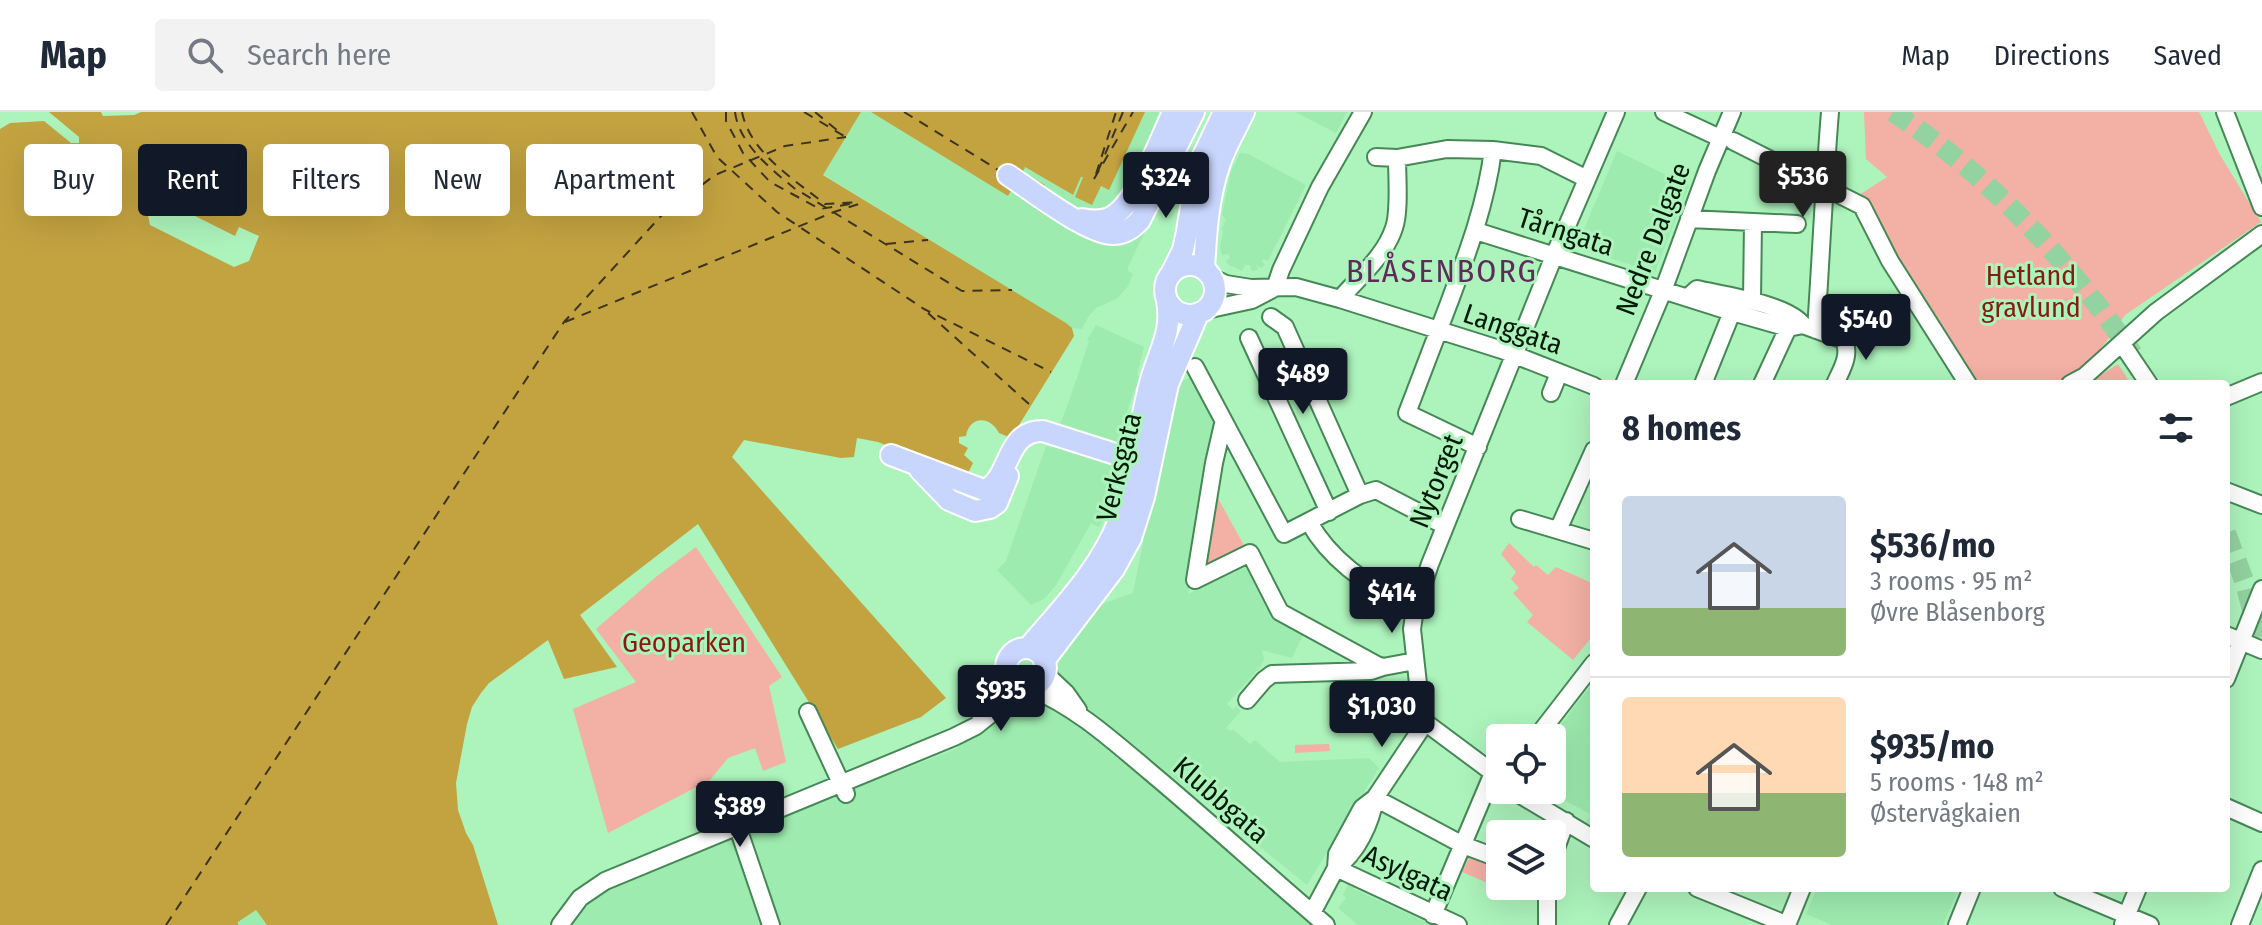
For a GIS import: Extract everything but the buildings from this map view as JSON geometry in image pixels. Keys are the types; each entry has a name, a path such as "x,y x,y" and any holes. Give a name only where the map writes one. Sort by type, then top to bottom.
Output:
{"main road":[{"path":"1070,215 1085,220 1102,220 1125,207 1173,112"},
{"path":"1008,175 1088,227 1105,233 1125,232 1140,220 1194,112"},
{"path":"1224,112 1201,160 1183,250 1166,283 1167,301 1173,309 1190,316 1202,312 1213,302 1215,294 1208,273 1205,237 1216,175 1244,112"},
{"path":"1172,272 1187,265 1208,273"},
{"name":"Verksgata","path":"1039,659 1109,543 1124,506 1150,384 1169,327 1167,301"},
{"name":"Verksgata","path":"1039,659 1114,569 1131,538 1144,497 1168,384 1202,312"},
{"path":"1036,431 1021,444 997,503 990,508 971,511 949,500 901,459 979,489 988,489 1017,442 1036,431"},
{"name":"Verksgata","path":"1036,431 1134,460"},
{"path":"1021,649 1039,659 1042,679 1029,688 1011,682 1006,665 1011,655 1021,649"}],"street":[{"path":"1275,288 1320,187 1363,112"},
{"name":"Nytorget","path":"1425,723 1421,716 1412,629 1415,609 1445,526 1554,256 1616,112"},
{"path":"1664,112 1862,206 1890,261 1965,380"},
{"name":"Nedre Dalgate","path":"1626,380 1689,219 1726,140 1732,112"},
{"path":"1765,380 1802,327 1821,278 1830,112"},
{"path":"2225,112 2262,207"},
{"path":"1376,157 1397,158 1447,149 1493,150 1541,156 1587,179"},
{"path":"1478,447 1407,413 1476,231 1493,150"},
{"path":"1340,299 1377,260 1392,233 1395,225 1397,158"},
{"path":"1689,219 1797,224"},
{"path":"1752,301 1753,222"},
{"name":"Tårngata","path":"1476,231 1732,312 1802,327 1844,340 1846,360 1837,380"},
{"path":"2078,380 2156,312 2262,234"},
{"name":"Langgata","path":"1208,273 1226,284 1296,287 1340,299 1515,356 1590,385"},
{"name":"Langgata","path":"1202,312 1252,300 1275,288"},
{"name":"Tårngata","path":"1687,298 1697,289 1752,301 1796,316 1802,327"},
{"path":"1705,380 1732,312"},
{"path":"1271,317 1285,327 1360,495"},
{"path":"1249,338 1329,512"},
{"path":"2122,344 2146,380"},
{"path":"1195,367 1284,534 1376,490 1445,526"},
{"path":"1551,393 1559,373"},
{"path":"2230,395 2262,382"},
{"path":"1223,424 1195,580 1250,553 1280,612 1383,667"},
{"path":"1558,530 1590,459"},
{"path":"2230,493 2262,505"},
{"path":"1520,519 1590,540"},
{"path":"1309,522 1317,537 1341,561 1368,583 1415,609"},
{"path":"2230,658 2234,638 2262,589"},
{"path":"2234,638 2262,650"},
{"name":"Klubbgata","path":"1039,659 1050,678 1066,693 1081,715"},
{"path":"1247,700 1267,677 1275,674 1368,671 1415,661"},
{"path":"1547,724 1590,668"},
{"path":"957,745 998,693 1006,672"},
{"path":"560,925 580,898 621,873 957,745 976,726 1029,688"},
{"name":"Klubbgata","path":"1029,688 1050,696 1081,715 1326,925"},
{"path":"808,712 843,788"},
{"path":"1312,913 1336,868 1347,860 1372,815 1375,798 1425,723 1486,768"},
{"path":"1433,915 1486,796"},
{"path":"1375,798 1463,845 1486,854"},
{"path":"1536,804 1564,820"},
{"path":"2230,809 2262,823"},
{"path":"1566,821 1590,836"},
{"path":"738,828 771,925"},
{"name":"Asylgata","path":"1336,868 1458,925"},
{"path":"2240,925 2262,870"},
{"path":"1618,925 1636,892"},
{"path":"1707,892 1788,925 1800,892"},
{"path":"1957,925 1970,892"},
{"path":"2070,892 2125,920 2150,925"},
{"path":"2125,920 2136,892"},
{"path":"1547,900 1547,925"}],"shaded area":[{"path":"49,112 101,112 103,116 141,112 861,112 823,175 1066,323 1072,328 1074,336 1011,438 999,433 990,423 980,420 971,425 966,436 959,437 959,443 968,448 964,455 973,463 968,473 958,474 878,442 857,438 854,457 841,458 744,440 732,457 946,698 921,717 838,749 698,524 580,615 617,667 564,679 548,640 489,683 472,707 456,783 458,810 473,845 498,925 267,925 256,910 238,925 0,925 0,129 10,123 44,121 71,143 79,143 79,137"},
{"path":"861,112 871,112 1007,195 1010,191 1002,184 1025,167 1072,195 1082,176 1084,178 1078,191 1100,185 1108,189 1145,112 1202,112 1128,267 1133,274 1128,286 1118,298 1096,308 1082,329 1072,328 823,174"},
{"path":"871,112 1145,112 1109,190 1101,186 1092,205 1075,197 1083,177 1073,195 1025,167 1023,172 1045,185 1032,205 1011,191 1008,196"},
{"path":"1295,112 1347,112 1336,133"},
{"path":"1617,151 1689,186 1655,272 1576,248"},
{"path":"1240,153 1248,154 1306,185 1268,261 1263,259 1265,265 1260,268 1256,264 1258,270 1252,271 1250,265 1245,265 1242,271 1229,265 1226,262 1230,257 1228,254 1222,255 1220,248 1221,230 1226,220 1222,215 1231,171"},
{"path":"1096,325 1144,347 1137,375 1140,376 1107,483 1113,488 1100,528 1091,523 1056,585 1044,599 1031,605 997,570 1006,561 1046,446 1052,448 1087,340"},
{"path":"1193,376 1217,417 1188,594 1246,567 1273,616 1304,633 1292,658 1262,650 1264,659 1261,666 1227,704 1233,710 1236,706 1241,711 1226,728 1230,731 1233,729 1250,744 1255,740 1280,762 1369,758 1379,768 1307,885 1048,676 1049,664 1099,605 1133,593 1175,384"},
{"path":"1590,686 1590,814 1566,801 1566,724 1562,724"},
{"path":"1034,697 1081,715 1326,925 569,925 590,896 748,829 954,750"},
{"path":"1348,883 1355,886 1354,889 1438,925 1358,925 1338,908 1346,898 1343,895"},
{"path":"1815,892 1957,892 1943,925 1832,925 1806,914"},
{"path":"256,910 267,925 238,925 237,923"}],"green space":[{"name":"Hetland gravlund","path":"1864,112 2199,112 2220,155 2261,222 2125,315 2093,360 2065,380 1976,380 1859,195 1887,177 1866,159"},
{"path":"2118,364 2128,380 2093,380"},
{"path":"1215,493 1246,549 1213,566 1208,565 1205,555"},
{"path":"1509,543 1534,567 1536,565 1548,575 1556,567 1590,582 1590,639 1573,660 1527,622 1533,615 1513,593 1519,588 1511,579 1516,572 1501,554"},
{"name":"Geoparken","path":"696,547 782,677 769,686 786,762 763,771 755,748 728,758 710,780 608,833 573,709 636,682 596,629"},
{"path":"1329,744 1330,751 1295,753 1295,745"},
{"path":"1470,856 1486,863 1486,882 1462,872"}],"ferry route":[{"path":"692,112 717,157 777,212 924,309 1051,372"},
{"path":"726,112 726,121 743,153 770,182 820,209 856,203"},
{"path":"735,112 749,145 794,188 962,291 1012,290"},
{"path":"742,112 747,127 764,153 825,204 860,202"},
{"path":"804,112 844,136"},
{"path":"815,112 838,131"},
{"path":"904,112 1000,171"},
{"path":"1096,174 1116,112"},
{"path":"1098,171 1123,112"},
{"path":"1094,179 1133,112"},
{"path":"166,925 564,322 661,216 715,175 785,146 846,137"},
{"path":"565,322 865,202"},
{"path":"886,244 928,240"},
{"path":"928,313 1030,405"}],"tunnel":[{"path":"1893,112 1962,163 2025,221 2082,285 2133,354"},
{"path":"2230,544 2245,583 2262,648"}],"district":[{"name":"BLÅSENBORG","path":"1442,271"}]}
